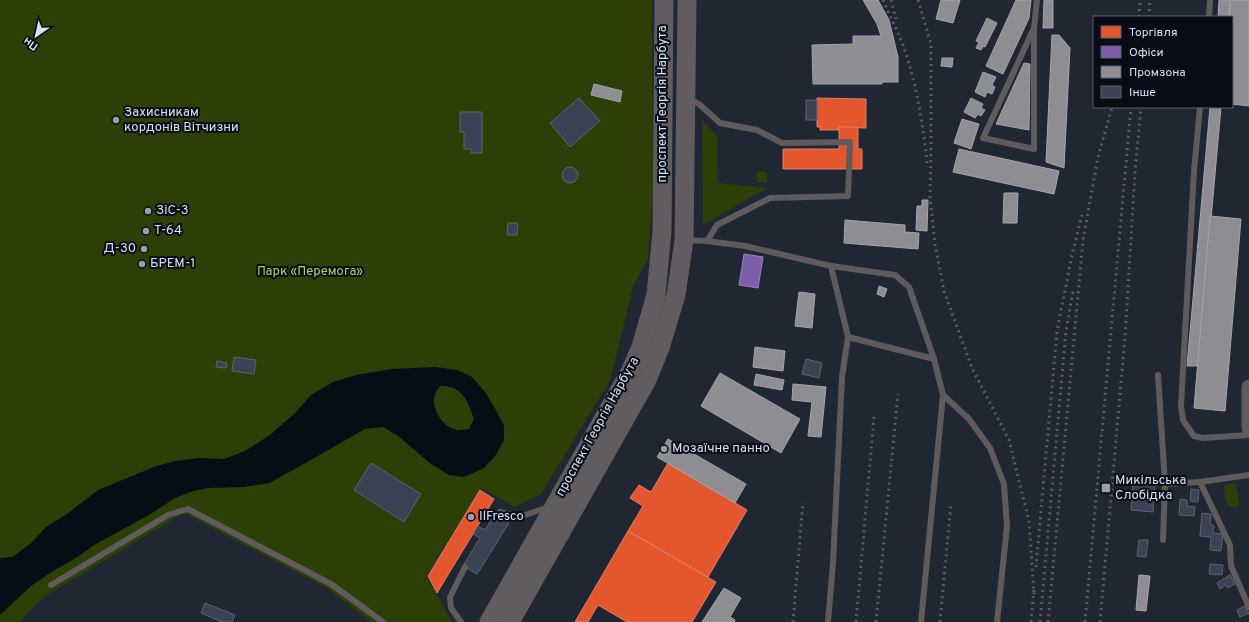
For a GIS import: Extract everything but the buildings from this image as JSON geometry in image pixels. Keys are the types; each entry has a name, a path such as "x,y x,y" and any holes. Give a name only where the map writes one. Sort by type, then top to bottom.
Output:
{"main road":[{"name":"проспект Георгія Нарбута","path":"489,622 630,372 641,347 656,295 662,231 664,0"},
{"name":"проспект Георгія Нарбута","path":"510,622 568,531 647,380 660,348 676,295 684,240 687,0"}],"street":[{"path":"1249,387 1249,428"}],"lane":[{"path":"1034,28 983,138 1034,149 1034,28 1037,0"},
{"path":"1209,16 1210,0"},
{"path":"686,97 699,104 720,122 757,130 782,143 850,142 848,196 770,198 717,225 707,241"},
{"path":"1200,108 1194,171 1181,406 1183,420 1194,436 1202,438 1249,435"},
{"path":"684,240 707,241 745,246 832,266 894,275 909,287 934,359 943,395 921,622"},
{"path":"828,622 833,563 842,377 848,337 832,266"},
{"path":"848,337 934,359"},
{"path":"1158,375 1165,484 1163,540"},
{"path":"943,395 969,419 990,448 1004,484 1007,526 998,622"},
{"path":"1165,484 1200,482 1249,476"},
{"path":"1200,482 1230,545 1230,566 1249,607"},
{"path":"496,516 500,512 504,512 518,517 555,506"},
{"path":"51,585 168,515 188,509 331,584 383,622"},
{"path":"461,622 451,608 450,597 466,567"}],"green space":[{"name":"Парк «Перемога»","path":"0,0 652,0 653,193 648,259 633,287 610,381 541,494 515,507 481,488 426,576 452,622 371,622 327,588 184,513 44,597 19,622 0,622"},
{"path":"702,120 717,137 718,183 767,188 703,225"},
{"path":"757,171 767,172 767,183 757,182"},
{"path":"1236,483 1239,502 1238,506 1233,507 1226,501 1224,485"}],"shaded area":[{"path":"435,367 457,370 472,377 485,392 504,426 504,440 496,455 484,468 464,477 449,475 431,464 398,436 383,427 365,429 269,483 244,487 208,488 193,491 175,498 149,515 94,545 79,556 50,573 31,586 0,615 0,558 12,557 30,544 46,527 67,514 98,490 154,467 175,461 199,458 224,459 245,451 270,435 295,413 311,395 333,382 356,375 392,369","holes":["440,386 448,386 459,391 469,406 474,419 469,429 453,429 443,422 436,412 434,400 435,393"]}],"railway":[{"path":"883,0 902,42 907,57 921,117 927,163"},
{"path":"891,0 896,19"},
{"path":"918,0 931,44 930,197 935,244 944,291 972,368 1009,440 1029,521 1034,594"},
{"path":"1139,16 1140,0"},
{"path":"1149,16 1150,0"},
{"path":"1048,622 1083,240 1098,157 1112,108"},
{"path":"1085,622 1131,108"},
{"path":"1100,622 1125,337 1135,172 1141,108"},
{"path":"1036,567 1057,331 1072,255 1082,215"},
{"path":"1040,622 1066,331 1073,291"},
{"path":"876,622 898,394"},
{"path":"856,622 874,417"},
{"path":"793,622 803,502"},
{"path":"940,622 951,503"},
{"path":"1031,622 1034,589"}],"place":[{"name":"Захисникам кордонів Вітчизни","path":"116,120"},
{"name":"ЗіС-3","path":"148,211"},
{"name":"Т-64","path":"146,231"},
{"name":"Д-30","path":"144,249"},
{"name":"БРЕМ-1","path":"142,264"},
{"name":"Мозаїчне панно","path":"664,449"},
{"name":"Микільська Слобідка","path":"1106,488"},
{"name":"IlFresco","path":"471,517"}]}
